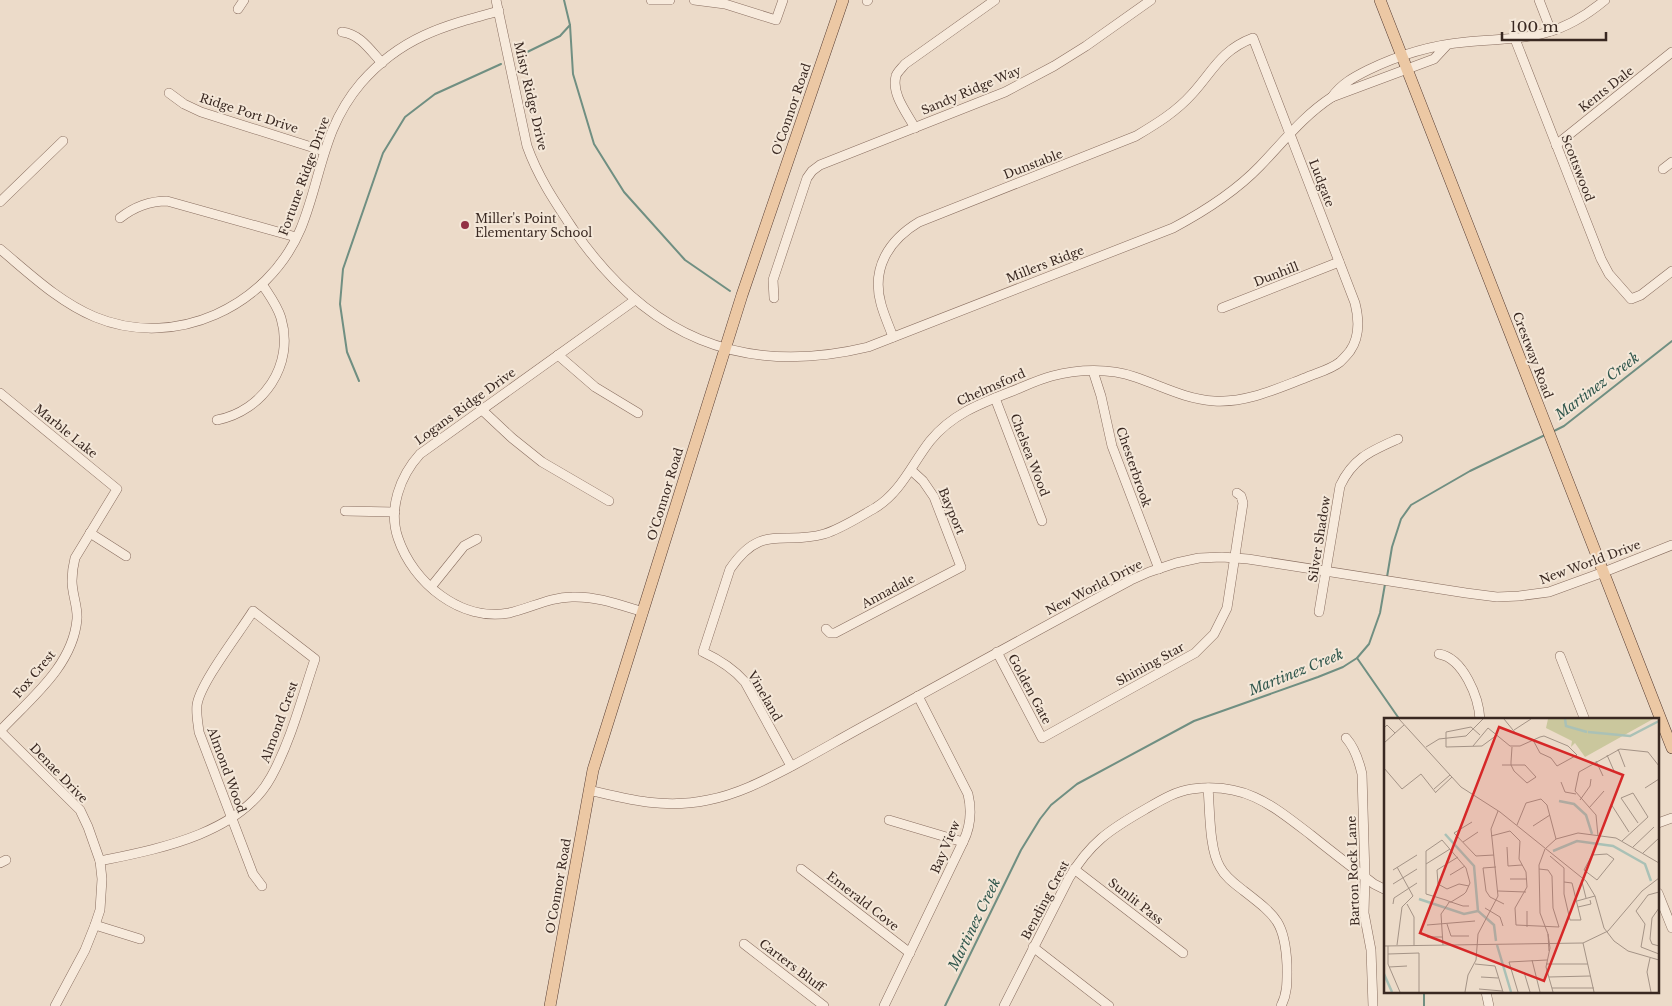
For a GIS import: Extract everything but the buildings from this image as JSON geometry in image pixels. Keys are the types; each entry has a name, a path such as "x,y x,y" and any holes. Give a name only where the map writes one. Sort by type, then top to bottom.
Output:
{"main road":[{"name":"O'Connor Road","path":"550,1006 593,770 769,215 843,0"},
{"name":"Crestway Road","path":"1380,0 1672,748"}],"street":[{"path":"238,9 244,0"},
{"name":"Misty Ridge Drive","path":"496,0 527,146 534,164 554,201 602,268 635,300 678,329 700,340 726,348"},
{"path":"651,1 670,0"},
{"path":"694,0 725,4 776,20 783,0"},
{"path":"915,128 898,96 895,84 896,74 905,64 995,0"},
{"name":"Sandy Ridge Way","path":"774,298 773,280 807,178 812,171 842,152 915,128 987,100 1037,76 1086,46 1150,0"},
{"path":"1539,0 1551,31"},
{"name":"Millers Ridge","path":"1332,97 1338,88 1370,69 1402,56 1426,48 1463,42 1515,39 1551,31 1580,18 1605,0"},
{"name":"Fortune Ridge Drive","path":"0,249 67,303 96,318 127,326 164,328 198,322 230,309 245,300 270,277 281,263 296,237 305,216 324,151 334,125 346,102 366,78 395,52 425,34 446,25 499,11"},
{"path":"342,32 351,33 361,40 382,63"},
{"name":"Ludgate","path":"1253,38 1358,312 1356,339"},
{"name":"Dunstable","path":"893,337 879,297 879,275 886,254 894,241 905,230 918,222 1136,136 1176,109 1191,95 1229,51 1253,38"},
{"name":"Scottswood","path":"1515,39 1601,259 1610,274 1631,299 1641,295 1672,271"},
{"name":"Millers Ridge","path":"726,348 758,355 789,357 840,354 859,349 1173,228 1216,203 1241,184 1261,165 1289,132 1332,97 1434,60 1447,45"},
{"name":"Kents Dale","path":"1556,145 1672,52"},
{"path":"1370,69 1375,82"},
{"name":"Ridge Port Drive","path":"169,93 184,104 201,112 324,151"},
{"path":"0,202 63,141"},
{"path":"1663,169 1672,162"},
{"path":"120,218 141,205 167,201 296,237"},
{"name":"Dunhill","path":"1222,308 1339,262"},
{"path":"217,420 230,418 242,413 262,397 272,384 280,368 284,344 283,327 275,304 262,284"},
{"name":"Logans Ridge Drive","path":"635,300 427,447 414,460 400,483 395,512 396,532 402,550 417,573 454,604 470,611 480,613 510,612 547,600 571,597 595,598 643,612"},
{"name":"Chelmsford","path":"704,652 730,569 737,558 757,543 769,539 810,537 830,532 876,507 886,500 902,482 928,444 947,424 965,411 1051,376 1093,371 1134,376 1190,398 1217,401 1237,400 1268,392 1333,366 1345,357 1356,339"},
{"path":"558,355 595,387 638,413"},
{"name":"Chesterbrook","path":"1093,371 1101,396 1112,446 1159,569"},
{"name":"Marble Lake","path":"0,393 117,489"},
{"name":"Chelsea Wood","path":"995,398 1042,521"},
{"path":"481,409 512,438 542,462 609,501"},
{"name":"Silver Shadow","path":"1319,612 1340,486 1345,475 1352,465 1366,455 1398,439"},
{"name":"Bayport","path":"911,470 923,481 934,497 961,567"},
{"name":"Fox Crest","path":"0,731 53,675 72,646 78,616 72,582 72,570 76,558 117,489"},
{"name":"Shining Star","path":"1042,738 1187,658 1202,648 1214,634 1223,617 1229,598 1244,503 1241,496 1237,493"},
{"path":"345,511 395,512"},
{"path":"90,533 126,556"},
{"path":"432,587 464,546 477,538"},
{"name":"New World Drive","path":"589,790 633,801 655,804 694,803 740,792 1131,580 1159,569 1199,558 1235,558 1497,597 1549,592 1672,545"},
{"name":"Annadale","path":"826,629 835,633 961,567"},
{"name":"Almond Crest","path":"100,861 159,848 212,828 248,806 270,778 281,758 315,659 253,611"},
{"name":"Almond Wood","path":"253,611 203,687 197,703 197,718 199,732 231,818 253,874 262,886"},
{"name":"Vineland","path":"704,652 727,664 745,682 791,766"},
{"name":"Golden Gate","path":"997,652 1042,738"},
{"path":"1439,654 1447,655 1454,660 1464,674 1471,685 1478,704 1480,718"},
{"path":"1560,656 1583,718"},
{"name":"Bay View","path":"884,1006 964,842 970,820 968,794 918,696"},
{"name":"Denae Drive","path":"0,731 80,810 100,861 102,879 100,910 85,950 59,1005"},
{"name":"Barton Rock Lane","path":"1346,738 1358,758 1362,774 1365,878 1364,913 1371,950 1373,1006"},
{"path":"1208,788 1214,852 1220,868 1232,882 1270,911 1282,929 1286,953 1287,980 1285,998 1281,1006"},
{"name":"Bending Crest","path":"1004,1006 1074,870 1094,844 1127,820 1158,802 1181,792 1191,789 1223,788 1253,796 1274,807 1365,878 1384,889"},
{"path":"1660,822 1672,818"},
{"path":"889,820 964,842"},
{"name":"Emerald Cove","path":"801,869 910,953"},
{"name":"Sunlit Pass","path":"1074,870 1182,953"},
{"path":"1660,898 1672,928"},
{"path":"95,925 140,938"},
{"name":"Carters Bluff","path":"744,944 824,1006"},
{"path":"1034,947 1110,1006"}],"waterway":[{"path":"564,0 570,25 573,74 594,144 624,192 685,260 730,291"},
{"path":"517,57 560,36 570,25"},
{"path":"359,381 347,352 340,304 343,269 383,153 405,117 435,94 501,64"},
{"name":"Martinez Creek","path":"1554,431 1564,426 1672,341"},
{"name":"Martinez Creek","path":"1387,577 1392,547 1401,519 1411,505 1470,471 1545,435"},
{"name":"Martinez Creek","path":"945,1006 1021,850 1051,805 1077,784 1194,721 1318,677 1343,667 1357,658 1369,644 1380,613 1385,584"},
{"path":"1357,658 1399,718"},
{"path":"1424,994 1424,1006"}],"place":[{"name":"Miller's Point Elementary School","path":"465,225"}]}
